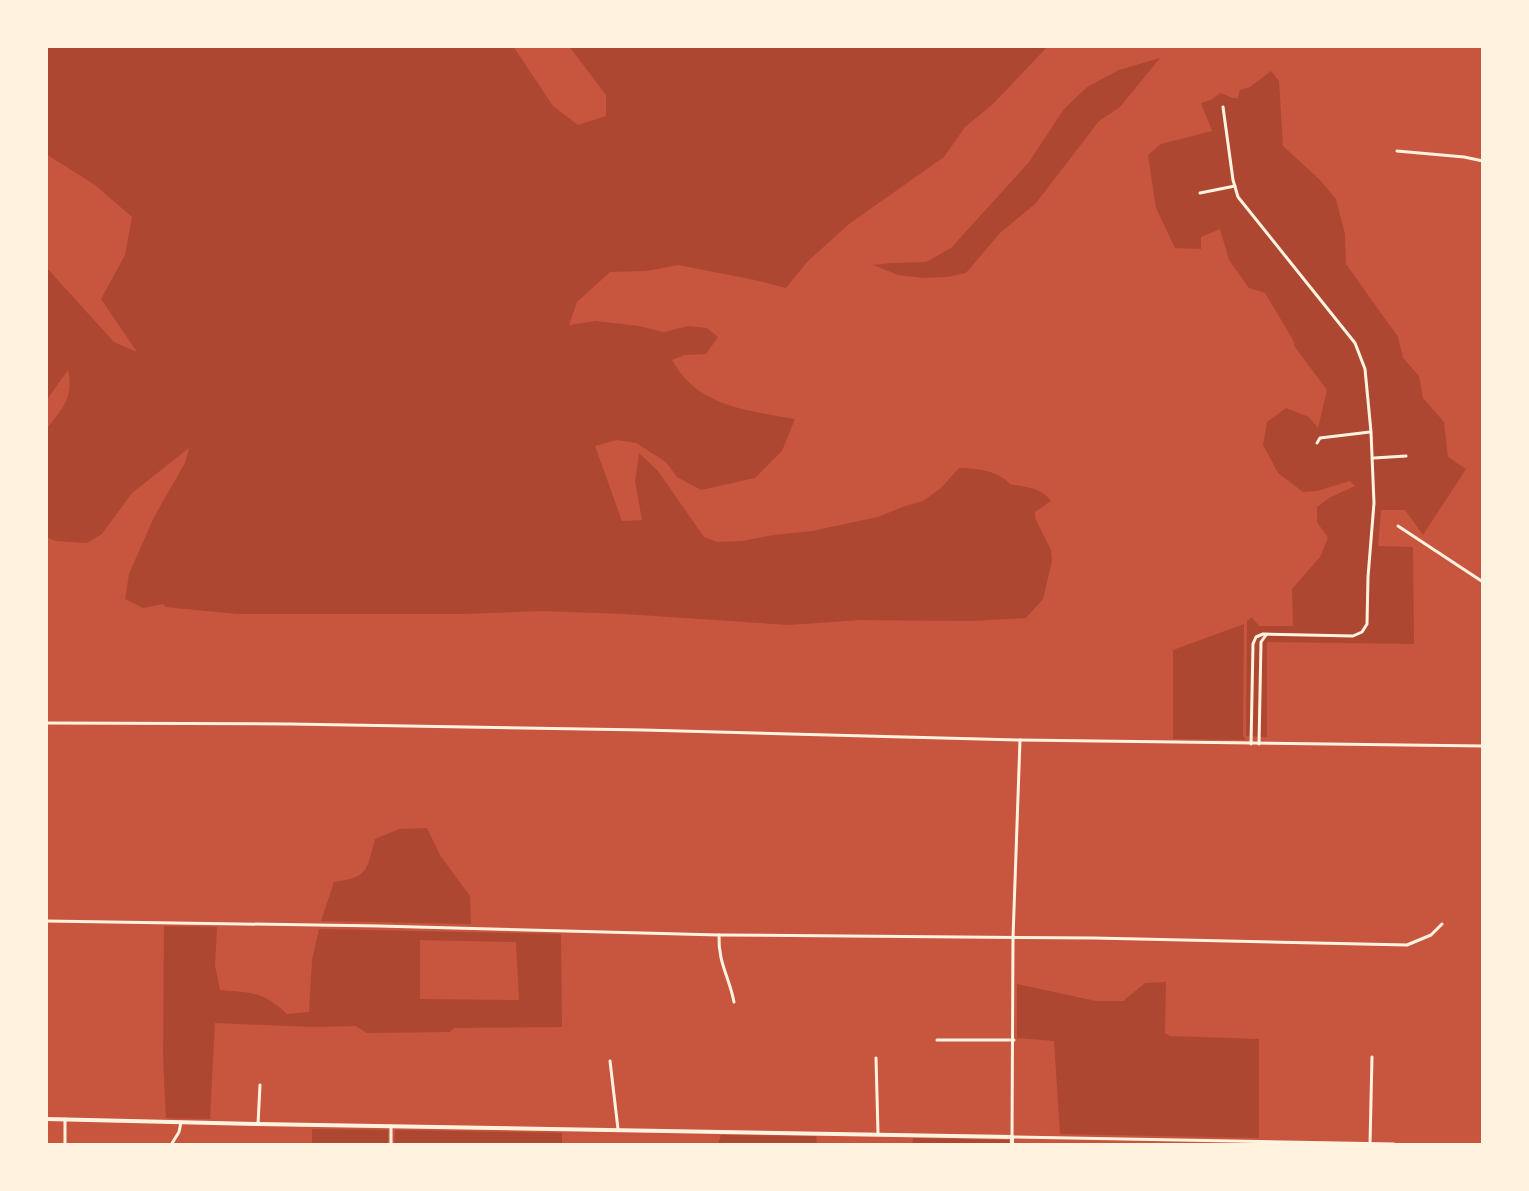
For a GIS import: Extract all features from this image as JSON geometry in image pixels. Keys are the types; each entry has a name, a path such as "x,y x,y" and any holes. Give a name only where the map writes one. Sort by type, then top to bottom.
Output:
{"street":[{"path":"1223,107 1236,192 1244,207 1355,343 1365,369 1373,458 1374,503 1365,628 1353,636 1260,634 1253,641 1251,744"},
{"path":"1397,151 1483,161"},
{"path":"1200,193 1235,186"},
{"path":"1317,443 1320,438 1371,432"},
{"path":"1373,458 1406,456"},
{"path":"1398,526 1483,582"},
{"path":"1259,744 1261,642 1270,634"},
{"path":"46,723 290,724 1020,740 1483,746"},
{"path":"1012,1145 1013,938 1020,740"},
{"path":"46,921 1407,945 1431,935 1442,924"},
{"path":"719,935 720,961 732,988 734,1002"},
{"path":"937,1040 1014,1040"},
{"path":"1370,1144 1372,1057"},
{"path":"876,1058 878,1133"},
{"path":"610,1061 618,1129"},
{"path":"258,1124 260,1085"},
{"path":"46,1119 1394,1144"},
{"path":"65,1119 65,1145"},
{"path":"171,1145 181,1122"},
{"path":"391,1126 391,1145"}],"shaded area":[{"path":"46,46 513,46 553,106 578,125 606,116 606,95 569,46 1048,46 993,104 965,127 944,157 849,224 807,262 786,288 678,265 646,271 610,272 577,302 569,325 596,321 664,332 688,326 707,328 718,337 706,354 685,355 672,360 683,376 695,388 725,404 795,419 782,451 755,478 701,490 677,477 666,462 636,443 617,440 595,446 622,521 642,520 635,481 639,453 658,471 704,537 717,542 812,531 878,517 923,501 941,488 959,468 980,470 994,473 1010,484 1038,491 1051,501 1035,512 1051,550 1052,561 1043,599 1026,618 860,620 789,625 542,611 237,614 166,607 163,604 143,608 125,599 129,574 154,517 185,463 189,448 132,493 102,534 87,543 56,541 46,537 46,429 68,395 69,379 68,370 46,401 46,267 114,342 137,352 101,299 125,255 132,217 95,185 46,154"},
{"path":"1160,58 1120,107 1099,121 1036,203 1000,233 966,273 923,278 898,275 873,265 926,262 951,248 1029,162 1064,109 1087,87 1119,70"},
{"path":"1271,71 1279,81 1283,146 1336,199 1345,234 1346,264 1398,337 1403,358 1419,376 1423,398 1444,422 1448,457 1466,469 1423,535 1405,510 1381,510 1378,546 1413,547 1414,644 1267,642 1267,737 1246,736 1247,621 1252,617 1259,626 1293,626 1292,589 1320,557 1328,538 1317,522 1317,507 1355,486 1350,481 1303,492 1278,473 1263,445 1267,422 1286,408 1309,417 1318,428 1327,390 1295,347 1265,293 1249,288 1229,260 1220,229 1201,237 1201,249 1175,248 1156,208 1148,155 1161,144 1212,131 1201,103 1220,93 1238,98 1240,90 1250,87"},
{"path":"1244,624 1243,736 1246,740 1173,739 1173,650"},
{"path":"427,828 440,855 470,896 471,924 321,921 334,882 354,878 364,871 375,839 399,829"},
{"path":"164,926 217,927 215,966 220,990 256,994 287,1014 309,1012 312,960 319,929 561,934 562,1027 367,1033 356,1026 215,1023 210,1119 166,1118","holes":["420,940 516,942 519,1000 420,999"]},
{"path":"1166,982 1165,1033 1170,1036 1259,1039 1259,1138 1060,1134 1054,1041 1017,1038 1017,984 1096,1001 1123,1001 1145,983"},
{"path":"312,1129 388,1130 388,1145 312,1145"},
{"path":"395,1130 562,1133 562,1145 394,1145"},
{"path":"721,1135 816,1136 817,1145 718,1145"},
{"path":"913,1138 1009,1140 1009,1145 912,1145"}]}
